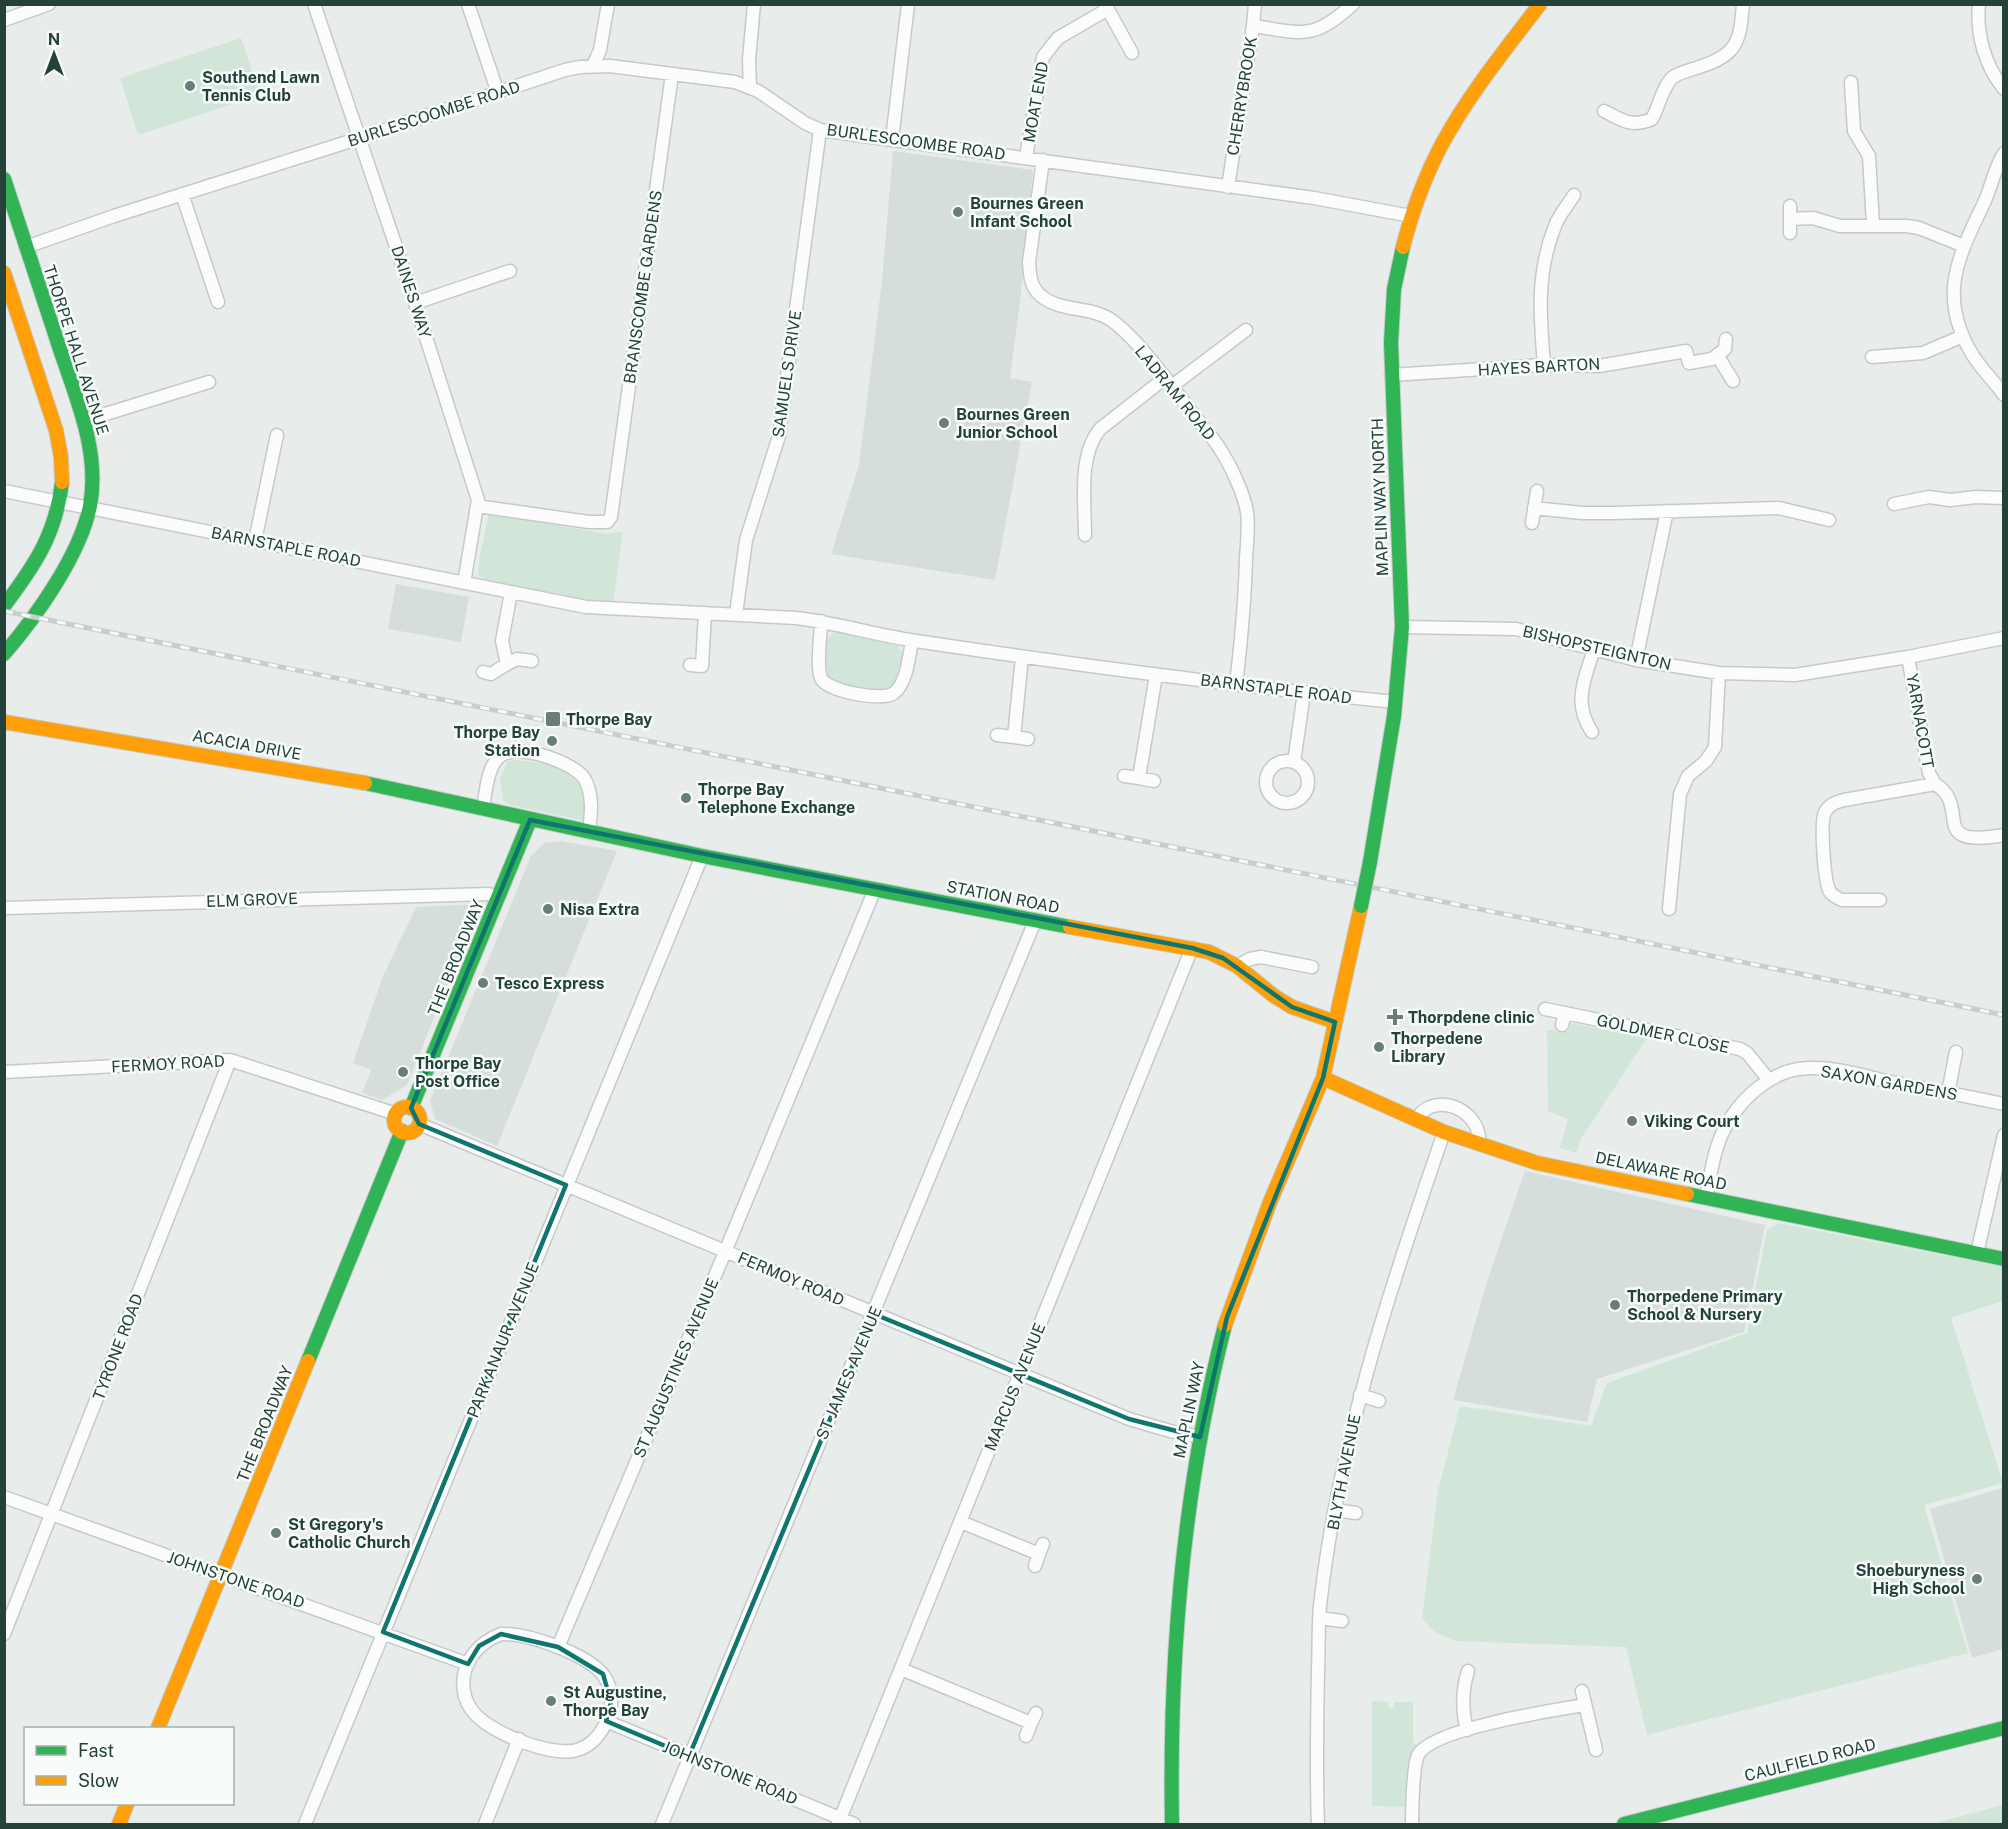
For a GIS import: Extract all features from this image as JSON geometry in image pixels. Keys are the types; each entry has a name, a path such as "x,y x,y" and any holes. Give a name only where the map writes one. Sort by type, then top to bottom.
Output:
{"street":[{"path":"4,20 49,4"},
{"name":"DAINES WAY","path":"314,4 415,303 476,494 477,506 464,583"},
{"path":"468,4 498,93"},
{"path":"593,66 600,50 608,4"},
{"path":"750,87 749,60 754,4"},
{"path":"892,140 908,4"},
{"name":"CHERRYBROOK","path":"1228,187 1255,4"},
{"path":"1253,26 1300,33 1312,32 1334,22 1353,4"},
{"name":"MAPLIN WAY NORTH","path":"1335,1022 1381,802 1400,664 1402,627 1390,343 1394,289 1400,257 1411,216 1433,161 1458,116 1486,73 1540,4"},
{"path":"1604,111 1631,124 1652,119 1671,79 1721,59 1732,50 1740,37 1743,4"},
{"path":"1979,4 1981,44 1992,72 2004,89"},
{"name":"MOAT END","path":"1026,158 1043,57 1058,38 1106,7 1132,53"},
{"name":"BURLESCOOMBE ROAD","path":"26,247 565,70 593,66 735,82 750,87 805,123 820,130 1314,198 1411,216"},
{"name":"BRANSCOMBE GARDENS","path":"477,506 600,523 607,522 612,517 672,74"},
{"path":"1851,82 1854,131 1869,156 1873,225"},
{"name":"SAMUELS DRIVE","path":"736,614 746,540 779,436 820,130"},
{"path":"2004,153 1964,246 1958,262 1954,286 1956,309 1963,336 1977,361 2004,395"},
{"name":"LADRAM ROAD","path":"1044,160 1029,262 1030,279 1036,291 1045,299 1056,304 1093,311 1108,318 1132,339 1219,447 1232,471 1247,511 1245,601 1236,685"},
{"name":"THORPE HALL AVENUE","path":"4,179 89,440 93,480 90,508 80,541 4,654"},
{"path":"182,194 218,302"},
{"path":"1544,365 1540,316 1542,272 1555,225 1574,195"},
{"path":"1790,206 1790,233"},
{"path":"1790,219 1813,218 1840,226 1873,225 1918,228 1964,246"},
{"path":"415,303 510,272"},
{"path":"4,273 60,446 64,477 62,501 50,535 4,606"},
{"path":"1085,535 1086,460 1093,438 1100,429 1246,330"},
{"path":"1872,357 1923,353 1963,336"},
{"path":"1726,339 1725,349 1717,356 1733,381"},
{"name":"HAYES BARTON","path":"1391,375 1544,365 1599,366 1686,351 1689,363 1717,356"},
{"path":"83,421 209,382"},
{"path":"255,541 277,435"},
{"name":"BARNSTAPLE ROAD","path":"4,491 596,608 736,614 822,621 912,641 1022,657 1236,685 1395,702"},
{"path":"1532,523 1537,491"},
{"path":"1894,504 1929,497 1950,500 1976,497 2004,498"},
{"path":"1534,508 1582,513 1779,508 1829,520"},
{"path":"1636,660 1667,511"},
{"path":"507,664 502,641 511,592"},
{"path":"702,666 705,613"},
{"path":"822,621 819,674 824,683 838,689 882,698 894,693 904,675 912,641"},
{"name":"BISHOPSTEIGNTON","path":"1402,627 1516,629 1636,660 1719,673 1795,675 1908,657 2004,638"},
{"path":"1592,732 1584,718 1581,698 1582,686 1594,649"},
{"path":"1014,737 1022,657"},
{"name":"YARNACOTT","path":"1908,657 1929,773 1935,784 1948,797 1954,823 1961,835 1966,838 1980,839 2004,835"},
{"path":"483,672 491,674 517,659 532,661"},
{"path":"1670,909 1680,794 1688,776 1706,761 1715,747 1719,673"},
{"path":"1139,778 1156,675"},
{"path":"1294,762 1304,693"},
{"name":"ACACIA DRIVE","path":"4,722 312,772 760,868"},
{"path":"997,735 1028,739"},
{"path":"483,807 491,770 496,759 504,753 513,751 550,757 564,762 584,779 592,807 589,832"},
{"path":"1124,776 1154,781"},
{"name":"YARNACOTT","path":"1880,900 1842,900 1836,898 1829,890 1822,827 1824,814 1831,804 1837,801 1935,784"},
{"name":"THE BROADWAY","path":"411,1108 530,820"},
{"name":"PARKANAUR AVENUE","path":"304,1824 702,856"},
{"name":"STATION ROAD","path":"760,868 1209,952 1237,966 1274,996 1292,1007 1335,1022"},
{"name":"ST AUGUSTINES AVENUE","path":"558,1647 875,889"},
{"name":"ELM GROVE","path":"4,908 413,895 489,894 498,898"},
{"name":"ST JAMES AVENUE","path":"662,1824 1035,921"},
{"name":"MARCUS AVENUE","path":"839,1821 1192,948"},
{"path":"1237,966 1250,959 1261,957 1312,967"},
{"name":"GOLDMER CLOSE","path":"1545,1009 1563,1019 1740,1049 1747,1053 1768,1080"},
{"name":"MAPLIN WAY","path":"1172,1824 1174,1651 1185,1531 1212,1375 1227,1317 1269,1202 1323,1078 1335,1022"},
{"path":"1948,1093 1956,1052"},
{"name":"FERMOY ROAD","path":"4,1072 230,1060 396,1114"},
{"name":"TYRONE ROAD","path":"4,1634 230,1060"},
{"name":"SAXON GARDENS","path":"1706,1197 1718,1143 1724,1128 1745,1099 1768,1080 1787,1072 1819,1068 2004,1104"},
{"name":"DELAWARE ROAD","path":"1323,1078 1444,1132 1537,1163 2004,1259"},
{"path":"1415,1119 1428,1107 1446,1105 1468,1114 1474,1121 1480,1134 1479,1144"},
{"path":"402,1108 411,1108 419,1116 419,1124 410,1132 402,1131 396,1126 396,1114 402,1108"},
{"name":"FERMOY ROAD","path":"419,1124 1129,1419 1200,1437"},
{"name":"THE BROADWAY","path":"158,1727 402,1131"},
{"name":"BLYTH AVENUE","path":"1318,1824 1315,1759 1320,1618 1338,1486 1360,1395 1405,1247 1444,1132"},
{"path":"1977,1254 2004,1135"},
{"path":"1360,1395 1379,1401"},
{"name":"JOHNSTONE ROAD","path":"4,1497 468,1664"},
{"path":"1335,1510 1356,1514"},
{"path":"961,1522 1039,1555"},
{"path":"1320,1618 1342,1621"},
{"path":"501,1634 520,1635 558,1647 587,1662 603,1674 610,1691 611,1702 606,1721 596,1738 587,1746 577,1750 560,1752 519,1739 480,1719 468,1704 463,1683 468,1664 479,1646 501,1634"},
{"path":"901,1669 1033,1718 1026,1736"},
{"path":"1467,1730 1460,1685 1468,1671"},
{"path":"1582,1691 1596,1750"},
{"path":"1412,1824 1418,1757 1423,1749 1467,1730 1585,1705"},
{"name":"JOHNSTONE ROAD","path":"606,1721 839,1821 854,1824"},
{"name":"CAULFIELD ROAD","path":"1624,1824 1667,1819 2004,1728"},
{"path":"485,1824 519,1739"},
{"path":"119,1824 127,1805"}],"highlighted area":[{"path":"530,820 1192,948 1223,958 1292,1007 1335,1022 1323,1078 1227,1317 1200,1437 1129,1419 874,1314 689,1756 606,1721 611,1702 603,1674 558,1647 501,1634 479,1646 468,1664 383,1632 566,1185 419,1124 411,1108"}],"shaded area":[{"name":"Bournes Green Junior School","path":"893,151 1033,170 1010,378 1032,382 995,580 831,554 859,465 882,281"},
{"path":"396,584 469,597 461,642 388,629"},
{"path":"561,841 617,851 497,1146 435,1119 430,1101 531,856 544,843"},
{"path":"480,904 407,1085 382,1100 362,1093 371,1070 353,1063 383,976 416,907"},
{"name":"Thorpedene Primary School & Nursery","path":"1525,1171 1765,1225 1744,1332 1597,1379 1587,1422 1453,1400 1488,1278"},
{"name":"Shoeburyness High School","path":"2003,1488 2003,1649 1972,1658 1930,1509"}],"green space":[{"name":"Southend Lawn Tennis Club","path":"241,38 260,95 138,135 120,78"},
{"path":"489,513 607,534 623,531 613,604 602,605 484,579 478,575"},
{"path":"835,631 898,646 904,657 896,684 890,690 876,692 831,683 825,674 824,653 825,642"},
{"path":"514,760 557,764 568,769 586,789 586,821 510,805 503,800 500,778 507,762"},
{"path":"1571,1023 1647,1038 1581,1139 1576,1153 1560,1148 1568,1119 1548,1111 1547,1030 1568,1031"},
{"path":"1779,1223 2003,1267 2003,1301 1951,1318 2003,1483 1924,1505 1968,1653 1647,1735 1626,1647 1455,1641 1435,1632 1422,1619 1438,1490 1460,1406 1591,1426 1607,1383 1747,1333 1767,1230"},
{"path":"1372,1701 1388,1702 1389,1708 1394,1708 1394,1702 1413,1702 1413,1742 1419,1747 1407,1807 1372,1806"},
{"path":"2003,1805 2003,1824 1931,1824"}],"railway":[{"path":"4,611 2004,1015"}],"traffic: fast":[{"path":"4,179 83,418 92,462 90,506 77,545 43,604 4,654"},
{"path":"1370,862 1394,716 1402,627 1391,343 1394,289 1403,247"},
{"path":"4,606 42,548 55,518 62,482"},
{"path":"365,783 702,856 1070,927"},
{"path":"411,1108 530,820"},
{"path":"1361,906 1370,862"},
{"path":"308,1361 402,1131"},
{"path":"1687,1194 2004,1259"},
{"path":"1172,1824 1173,1698 1182,1573 1199,1448 1225,1325"},
{"path":"1624,1824 2004,1728"}],"traffic: slow":[{"path":"1403,247 1420,194 1442,144 1476,90 1540,4"},
{"path":"4,273 56,430 61,457 62,482"},
{"path":"4,722 365,783"},
{"path":"1225,1325 1270,1202 1323,1078 1361,906"},
{"path":"1070,927 1209,952 1237,966 1274,996 1292,1007 1335,1022"},
{"path":"1323,1078 1444,1132 1537,1163 1687,1194"},
{"path":"407,1107 416,1111 420,1120 416,1129 407,1133 398,1129 394,1120 398,1111 407,1107"},
{"path":"158,1727 308,1361"},
{"path":"119,1824 127,1805"}],"place":[{"name":"Southend Lawn Tennis Club","path":"190,86"},
{"name":"Bournes Green Infant School","path":"958,212"},
{"name":"Bournes Green Junior School","path":"944,423"},
{"name":"Thorpe Bay","path":"553,719"},
{"name":"Thorpe Bay Station","path":"552,741"},
{"name":"Thorpe Bay Telephone Exchange","path":"686,798"},
{"name":"Nisa Extra","path":"548,909"},
{"name":"Tesco Express","path":"483,983"},
{"name":"Thorpdene clinic","path":"1395,1017"},
{"name":"Thorpedene Library","path":"1379,1047"},
{"name":"Thorpe Bay Post Office","path":"403,1072"},
{"name":"Viking Court","path":"1632,1121"},
{"name":"Thorpedene Primary School & Nursery","path":"1615,1305"},
{"name":"St Gregory's Catholic Church","path":"276,1533"},
{"name":"Shoeburyness High School","path":"1977,1579"},
{"name":"St Augustine, Thorpe Bay","path":"551,1701"}]}
